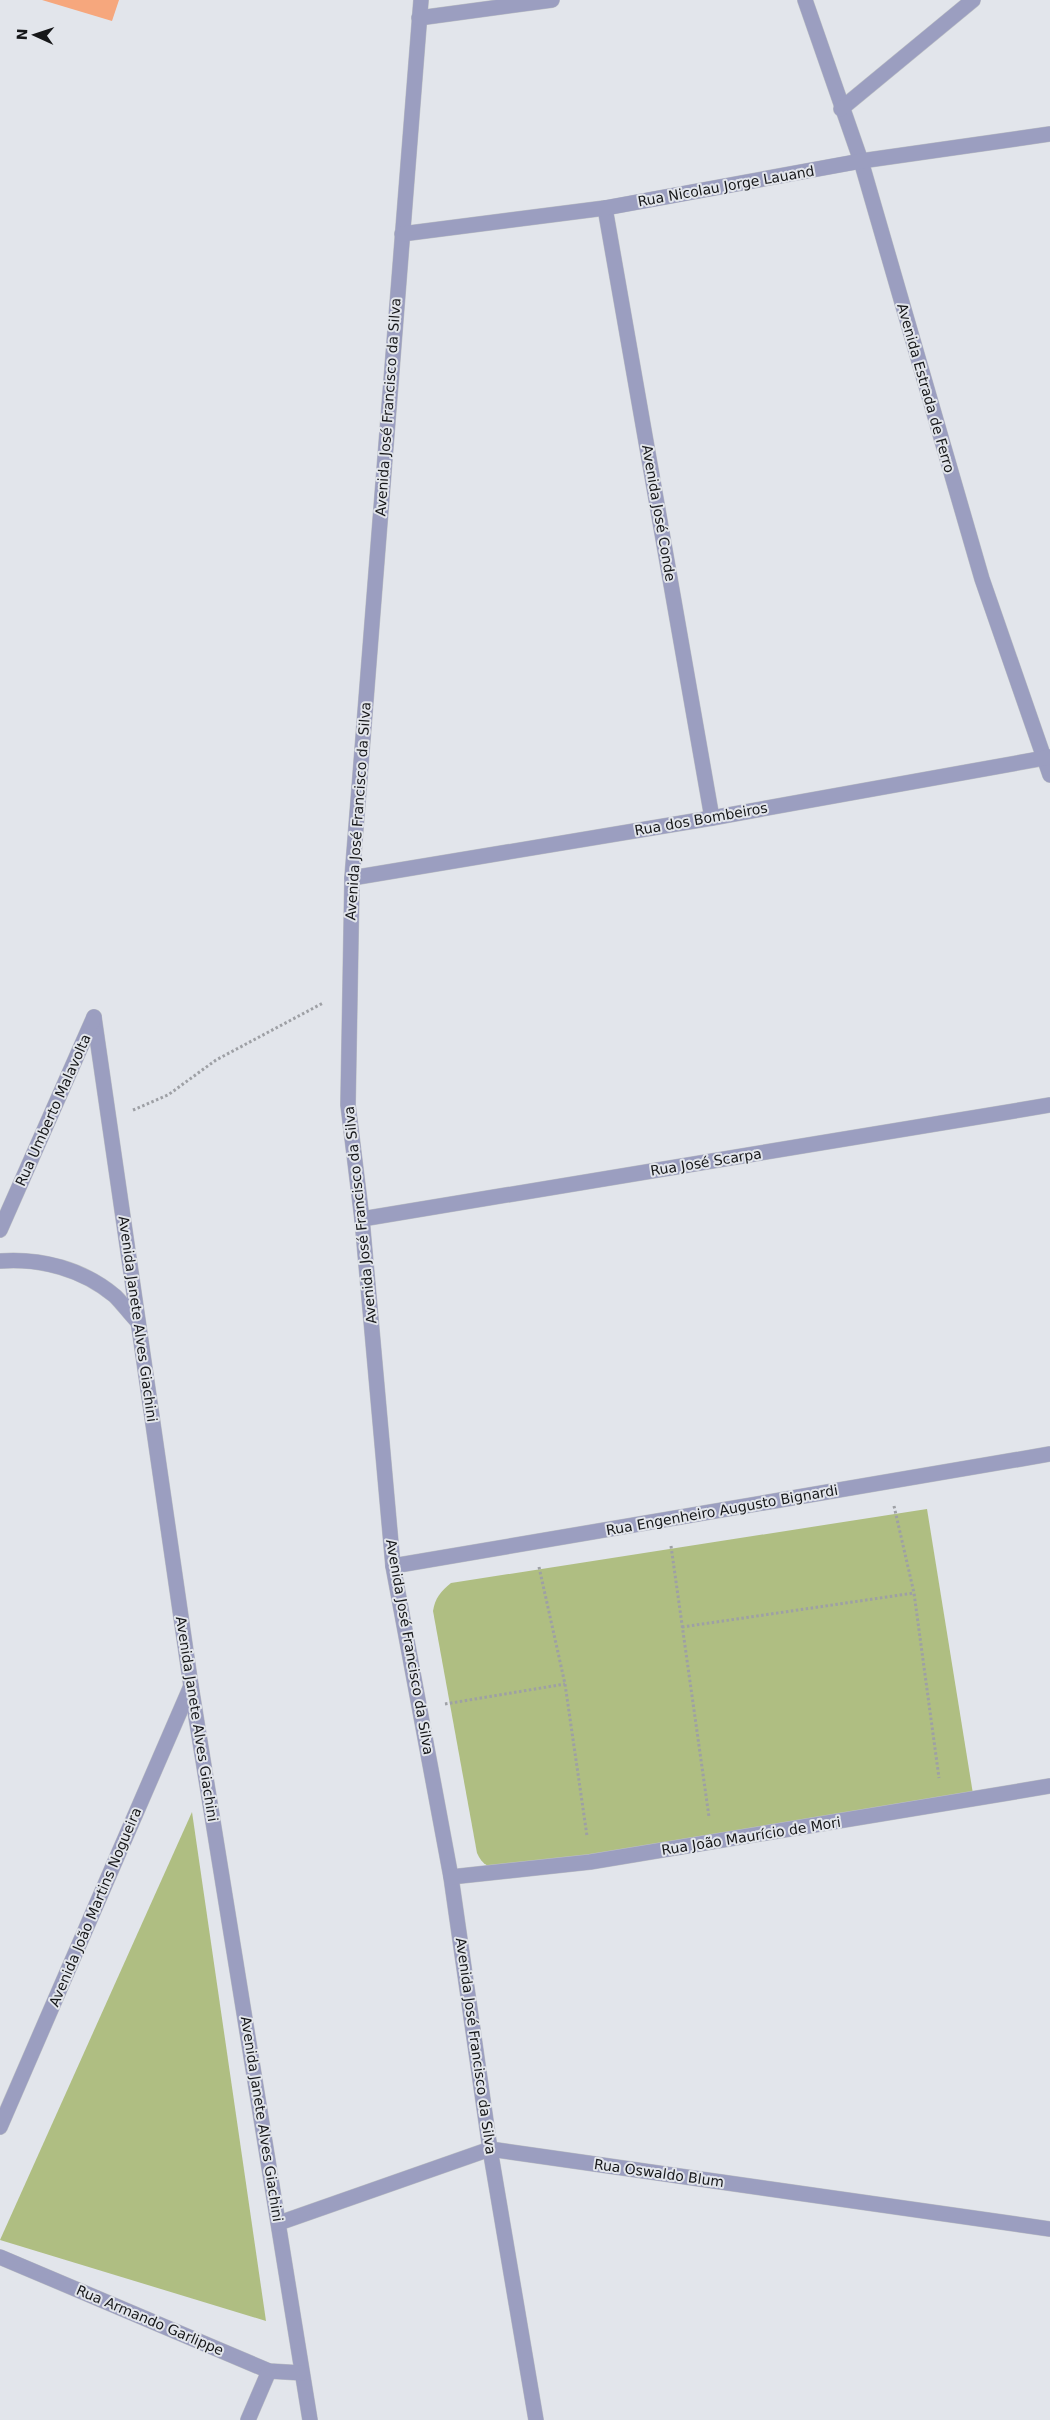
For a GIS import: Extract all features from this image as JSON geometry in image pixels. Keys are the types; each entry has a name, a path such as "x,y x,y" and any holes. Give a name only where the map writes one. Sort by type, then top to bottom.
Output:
{"street":[{"name":"Avenida José Francisco da Silva","path":"421,0 352,878 348,1105 362,1219 393,1566 451,1877 490,2149 536,2420"},
{"path":"419,18 552,0"},
{"name":"Avenida Estrada de Ferro","path":"805,0 841,109 861,161 982,579 1047,757 1050,775"},
{"path":"841,109 973,0"},
{"name":"Rua Nicolau Jorge Lauand","path":"402,234 605,208 861,161 1050,134"},
{"name":"Avenida José Conde","path":"605,208 712,818"},
{"name":"Rua dos Bombeiros","path":"352,878 712,818 1047,757"},
{"name":"Avenida Janete Alves Giachini","path":"94,1017 190,1686 310,2420"},
{"name":"Rua Umberto Malavolta","path":"0,1230 94,1017"},
{"name":"Rua José Scarpa","path":"362,1219 1050,1105"},
{"path":"0,1261 20,1259 54,1264 86,1277 115,1296 138,1322"},
{"name":"Rua Engenheiro Augusto Bignardi","path":"393,1566 1050,1454"},
{"name":"Avenida João Martins Nogueira","path":"0,2128 190,1686"},
{"name":"Rua João Maurício de Mori","path":"451,1877 590,1862 1050,1786"},
{"name":"Rua Oswaldo Blum","path":"279,2223 490,2149 1050,2229"},
{"name":"Rua Armando Garlippe","path":"0,2257 269,2371 302,2373"},
{"path":"248,2420 269,2371"}],"path":[{"path":"110,1120 168,1095 216,1060 324,1003 349,994"},
{"path":"889,1481 914,1593 942,1804"},
{"path":"667,1519 712,1842"},
{"path":"533,1542 566,1684 590,1862"},
{"path":"682,1627 914,1593"},
{"path":"420,1708 566,1684"}],"green space":[{"path":"927,1509 973,1794 502,1870 490,1867 481,1860 477,1853 433,1611 439,1595 451,1583"},
{"path":"192,1812 266,2321 0,2240"}],"building":[{"path":"42,0 119,0 112,21"}]}
